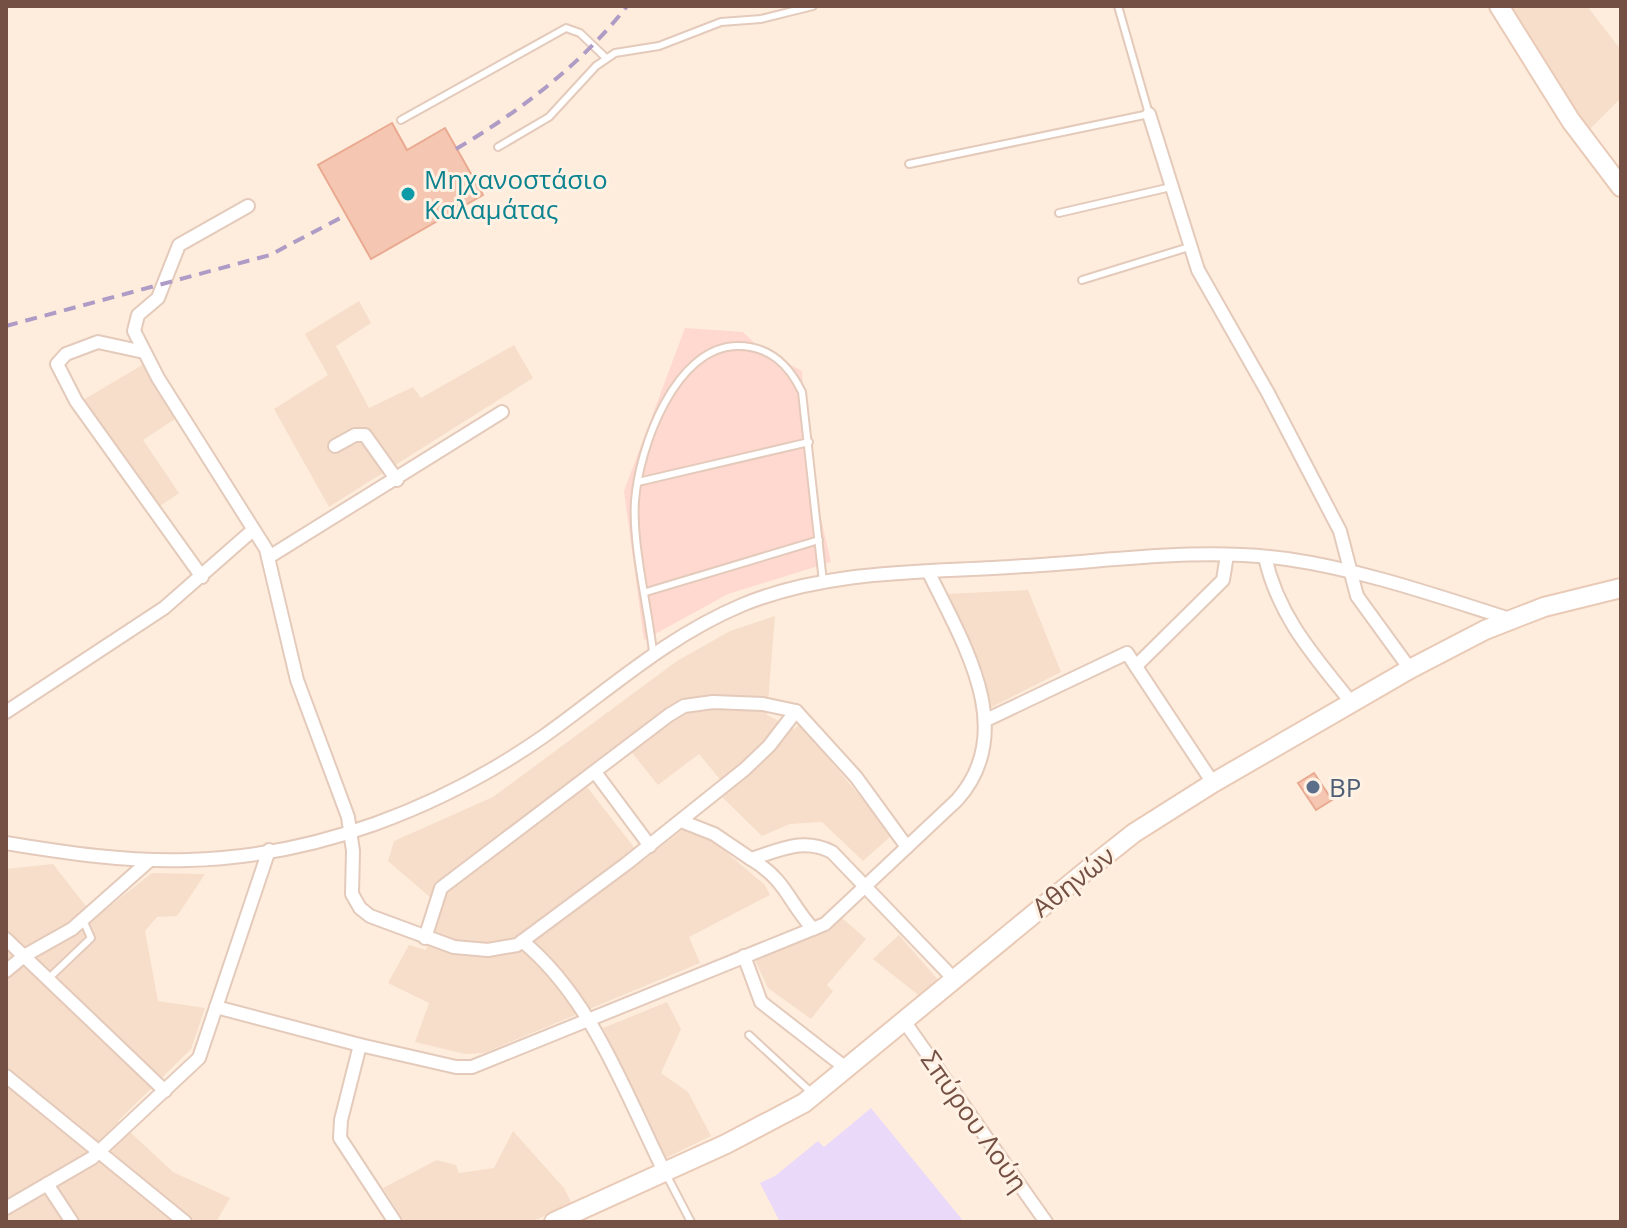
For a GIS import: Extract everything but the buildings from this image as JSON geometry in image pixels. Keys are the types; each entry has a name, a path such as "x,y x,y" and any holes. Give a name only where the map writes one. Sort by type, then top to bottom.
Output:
{"main road":[{"path":"1499,6 1571,121 1621,187"},
{"name":"Αθηνών","path":"554,1222 665,1173 778,1118 815,1095 953,978 1134,833 1213,783 1410,669 1510,619 1575,598 1621,588"}],"street":[{"path":"1149,114 1189,247 1208,291 1268,393 1340,531 1362,604 1410,669"},
{"path":"248,206 179,245 158,298 142,311 134,325 134,334 269,557 292,665 350,830 354,858 351,889 356,903 370,916 425,938 463,948 506,949 522,941 681,821 757,758 796,711"},
{"path":"144,352 98,342 66,354 57,364 76,401 202,577"},
{"path":"269,557 502,412"},
{"path":"335,446 355,435 365,435 397,480"},
{"path":"6,712 142,624 202,577 253,530"},
{"path":"6,843 150,860 210,859 269,850 350,830 426,804 491,771 553,729 653,652 746,604 823,582 1227,555 1265,557 1351,573 1510,619"},
{"path":"1137,665 1223,580 1227,555"},
{"path":"1265,557 1270,579 1287,619 1351,702"},
{"path":"216,1007 360,1045 465,1068 813,929 834,917 972,784 985,753 986,720 968,660 929,573"},
{"path":"986,720 1121,655 1129,654 1213,783"},
{"path":"425,938 441,888 684,706 741,703 796,711 856,777 907,847"},
{"path":"595,772 650,846"},
{"path":"681,821 714,834 785,885 799,913 813,929"},
{"path":"751,859 782,848 814,845 837,855 953,978"},
{"path":"7,1204 98,1153 201,1055 269,850"},
{"path":"6,971 24,956 83,920 150,860"},
{"path":"6,939 165,1091"},
{"path":"522,941 546,964 586,1018 665,1173"},
{"path":"744,956 761,1002 847,1069"},
{"name":"Σπύρου Λούη","path":"904,1021 1046,1222"},
{"path":"360,1045 341,1120 340,1138 395,1222"},
{"path":"6,1076 185,1222"},
{"path":"47,1184 72,1222"}],"lane":[{"path":"498,147 549,117 606,58 622,51 659,46 721,22 761,19 813,6"},
{"path":"909,164 1149,114 1118,6"},
{"path":"401,120 566,28 580,33 606,58"},
{"path":"1059,213 1171,187"},
{"path":"1082,280 1189,247"},
{"path":"653,652 636,520 638,482 666,400 699,358 722,346 746,346 769,352 791,369 802,392 823,582"},
{"path":"638,482 809,442"},
{"path":"646,592 819,540"},
{"path":"48,979 91,938 92,932 83,920"},
{"path":"749,1035 815,1095"},
{"path":"665,1173 689,1221"}],"shaded area":[{"path":"1510,6 1587,6 1621,50 1621,98 1589,130"},
{"path":"359,301 371,323 336,346 369,408 413,387 421,398 514,345 533,378 329,507 274,409 328,375 305,334"},
{"path":"685,328 743,332 761,349 802,371 807,458 831,562 728,594 644,640 624,491"},
{"path":"144,364 178,417 143,440 179,493 157,508 83,400"},
{"path":"1028,590 1061,672 990,708 946,594"},
{"path":"775,616 767,715 794,729 800,724 892,835 863,861 822,822 790,824 762,836 721,796 728,789 699,754 658,785 625,744 580,778 644,860 682,830 706,835 765,885 770,895 689,937 700,963 484,1053 465,1054 415,1042 429,1003 388,983 409,945 426,950 438,904 388,861 394,841 493,797 677,661 730,631"},
{"path":"53,864 95,918 152,873 205,874 177,916 157,917 145,931 158,1001 205,1008 191,1049 118,1121 173,1172 230,1198 216,1222 6,1222 6,869"},
{"path":"841,917 866,939 827,985 833,991 811,1019 768,988 754,958"},
{"path":"899,935 940,982 922,998 873,959"},
{"path":"667,1002 681,1029 661,1073 688,1092 711,1136 666,1158 603,1028"},
{"path":"871,1108 964,1222 780,1222 760,1183 775,1176 818,1141 824,1147"},
{"path":"513,1131 564,1188 572,1204 531,1222 405,1222 383,1188 437,1160 456,1165 459,1173 494,1168"}],"railway":[{"path":"456,149 549,85 591,47 627,6"},
{"path":"6,326 270,255 346,215"}],"place":[{"name":"Μηχανοστάσιο Καλαμάτας","path":"408,194"},
{"name":"BP","path":"1313,787"}]}
